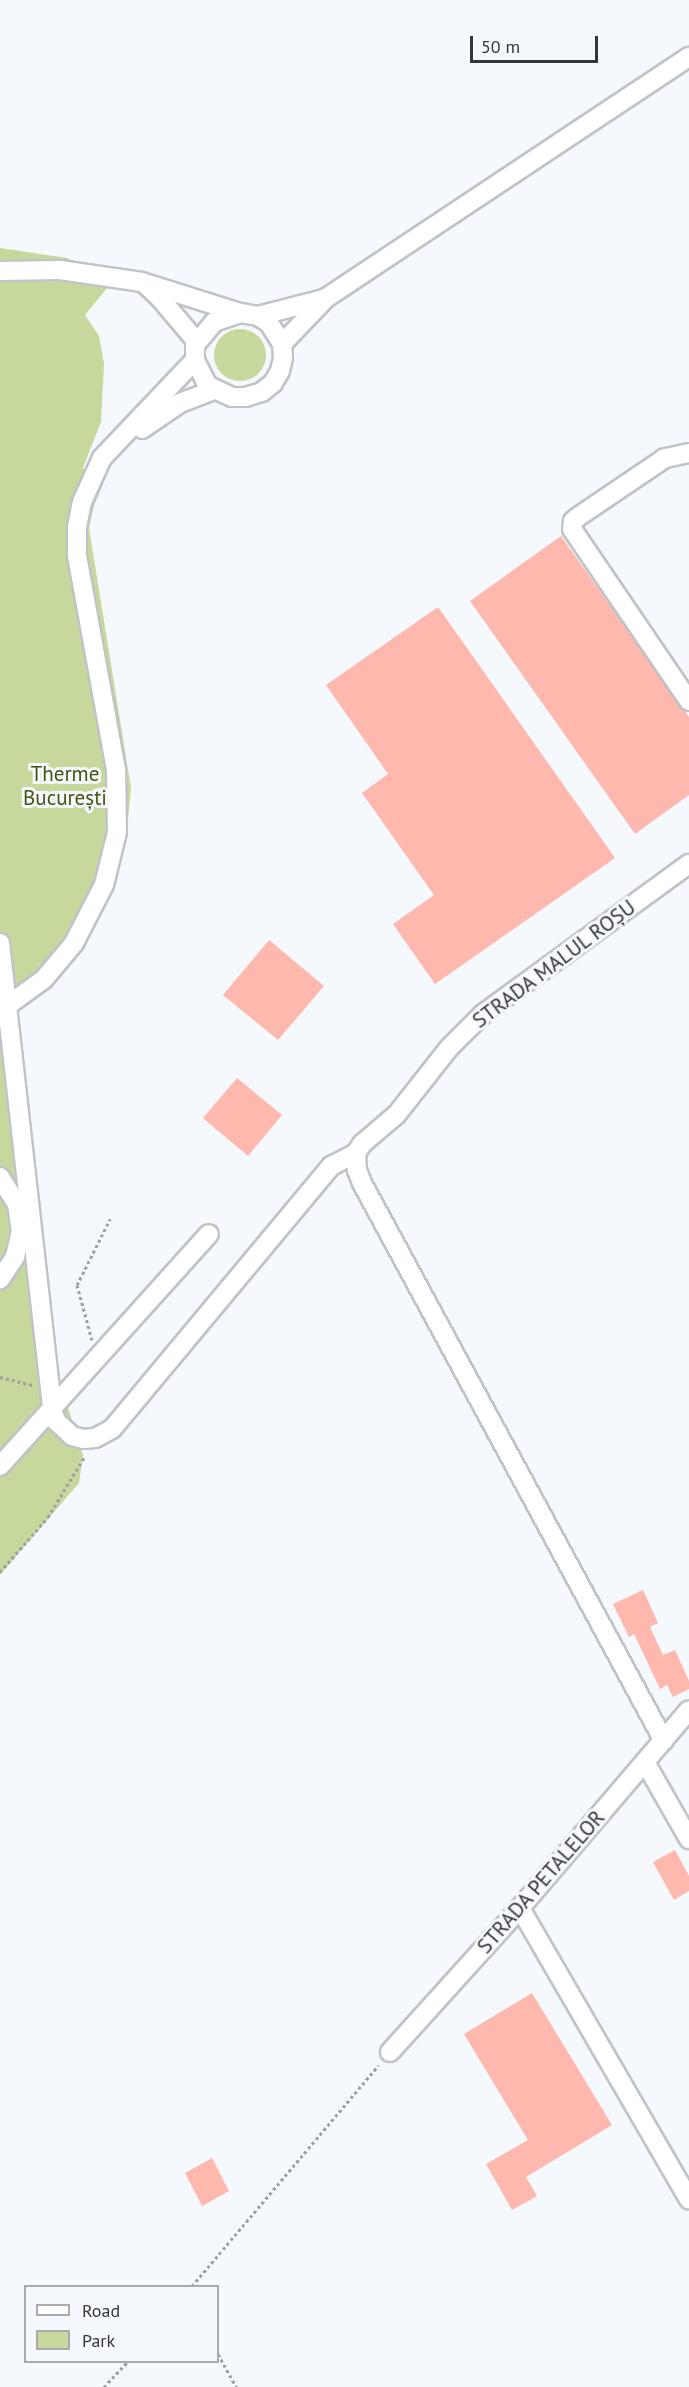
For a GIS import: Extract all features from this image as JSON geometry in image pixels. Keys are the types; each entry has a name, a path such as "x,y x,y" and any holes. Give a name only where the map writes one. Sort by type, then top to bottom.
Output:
{"street":[{"path":"282,344 326,298 689,57"},
{"path":"0,271 60,270 142,282 240,313 258,316 326,298"},
{"path":"142,282 159,297 196,351 201,375 214,390 232,397 246,397 262,392 273,383 280,371 284,358 282,344 277,332 258,316"},
{"path":"0,1023 4,1009 44,979 74,943 97,901 114,851 118,819 116,770 76,542 82,502 102,458 196,351 214,322 240,313"},
{"path":"102,458 158,416 180,403 214,390"},
{"path":"689,453 665,458 573,520 572,529 689,701"},
{"name":"STRADA MALUL ROȘU","path":"95,1438 112,1429 331,1166 356,1153 362,1144 397,1114 449,1048 483,1014 689,864"},
{"path":"0,943 4,1009 52,1409 56,1421 72,1436 84,1440 95,1438"},
{"path":"356,1153 357,1170 362,1184 663,1741"},
{"path":"0,1177 17,1204 21,1231 15,1257 0,1279"},
{"path":"0,1466 209,1234"},
{"name":"STRADA PETALELOR","path":"390,2052 520,1908 689,1710"},
{"path":"645,1762 689,1839"},
{"path":"520,1908 689,2199"}],"path":[{"path":"97,1360 77,1285 110,1220"},
{"path":"0,1377 51,1389"},
{"path":"0,1572 48,1517 95,1438"},
{"path":"193,2285 390,2052"},
{"path":"219,2356 236,2387"},
{"path":"104,2387 125,2363"}],"green space":[{"name":"Therme București","path":"0,248 67,258 112,282 85,315 99,336 104,364 101,422 83,468 103,484 94,506 89,528 131,788 126,842 103,910 90,934 55,980 9,1007 61,1386 83,1455 79,1483 0,1575"},
{"path":"240,329 250,331 258,337 264,345 266,355 264,365 258,373 250,379 240,381 230,379 222,373 216,365 214,355 216,345 222,337 230,331"}],"building":[{"path":"561,536 689,717 689,795 635,834 470,601"},
{"path":"438,607 615,858 435,984 393,924 434,895 362,793 388,774 326,685"},
{"path":"269,940 324,986 278,1040 223,995"},
{"path":"237,1078 282,1115 248,1156 203,1118"},
{"path":"643,1590 658,1623 650,1627 663,1655 675,1650 689,1681 689,1689 673,1697 667,1685 660,1689 634,1634 629,1637 613,1604"},
{"path":"675,1850 689,1876 689,1891 674,1900 653,1862"},
{"path":"532,1993 612,2125 526,2177 537,2196 512,2210 486,2164 528,2140 464,2034"},
{"path":"212,2158 229,2191 202,2206 185,2173"}]}
